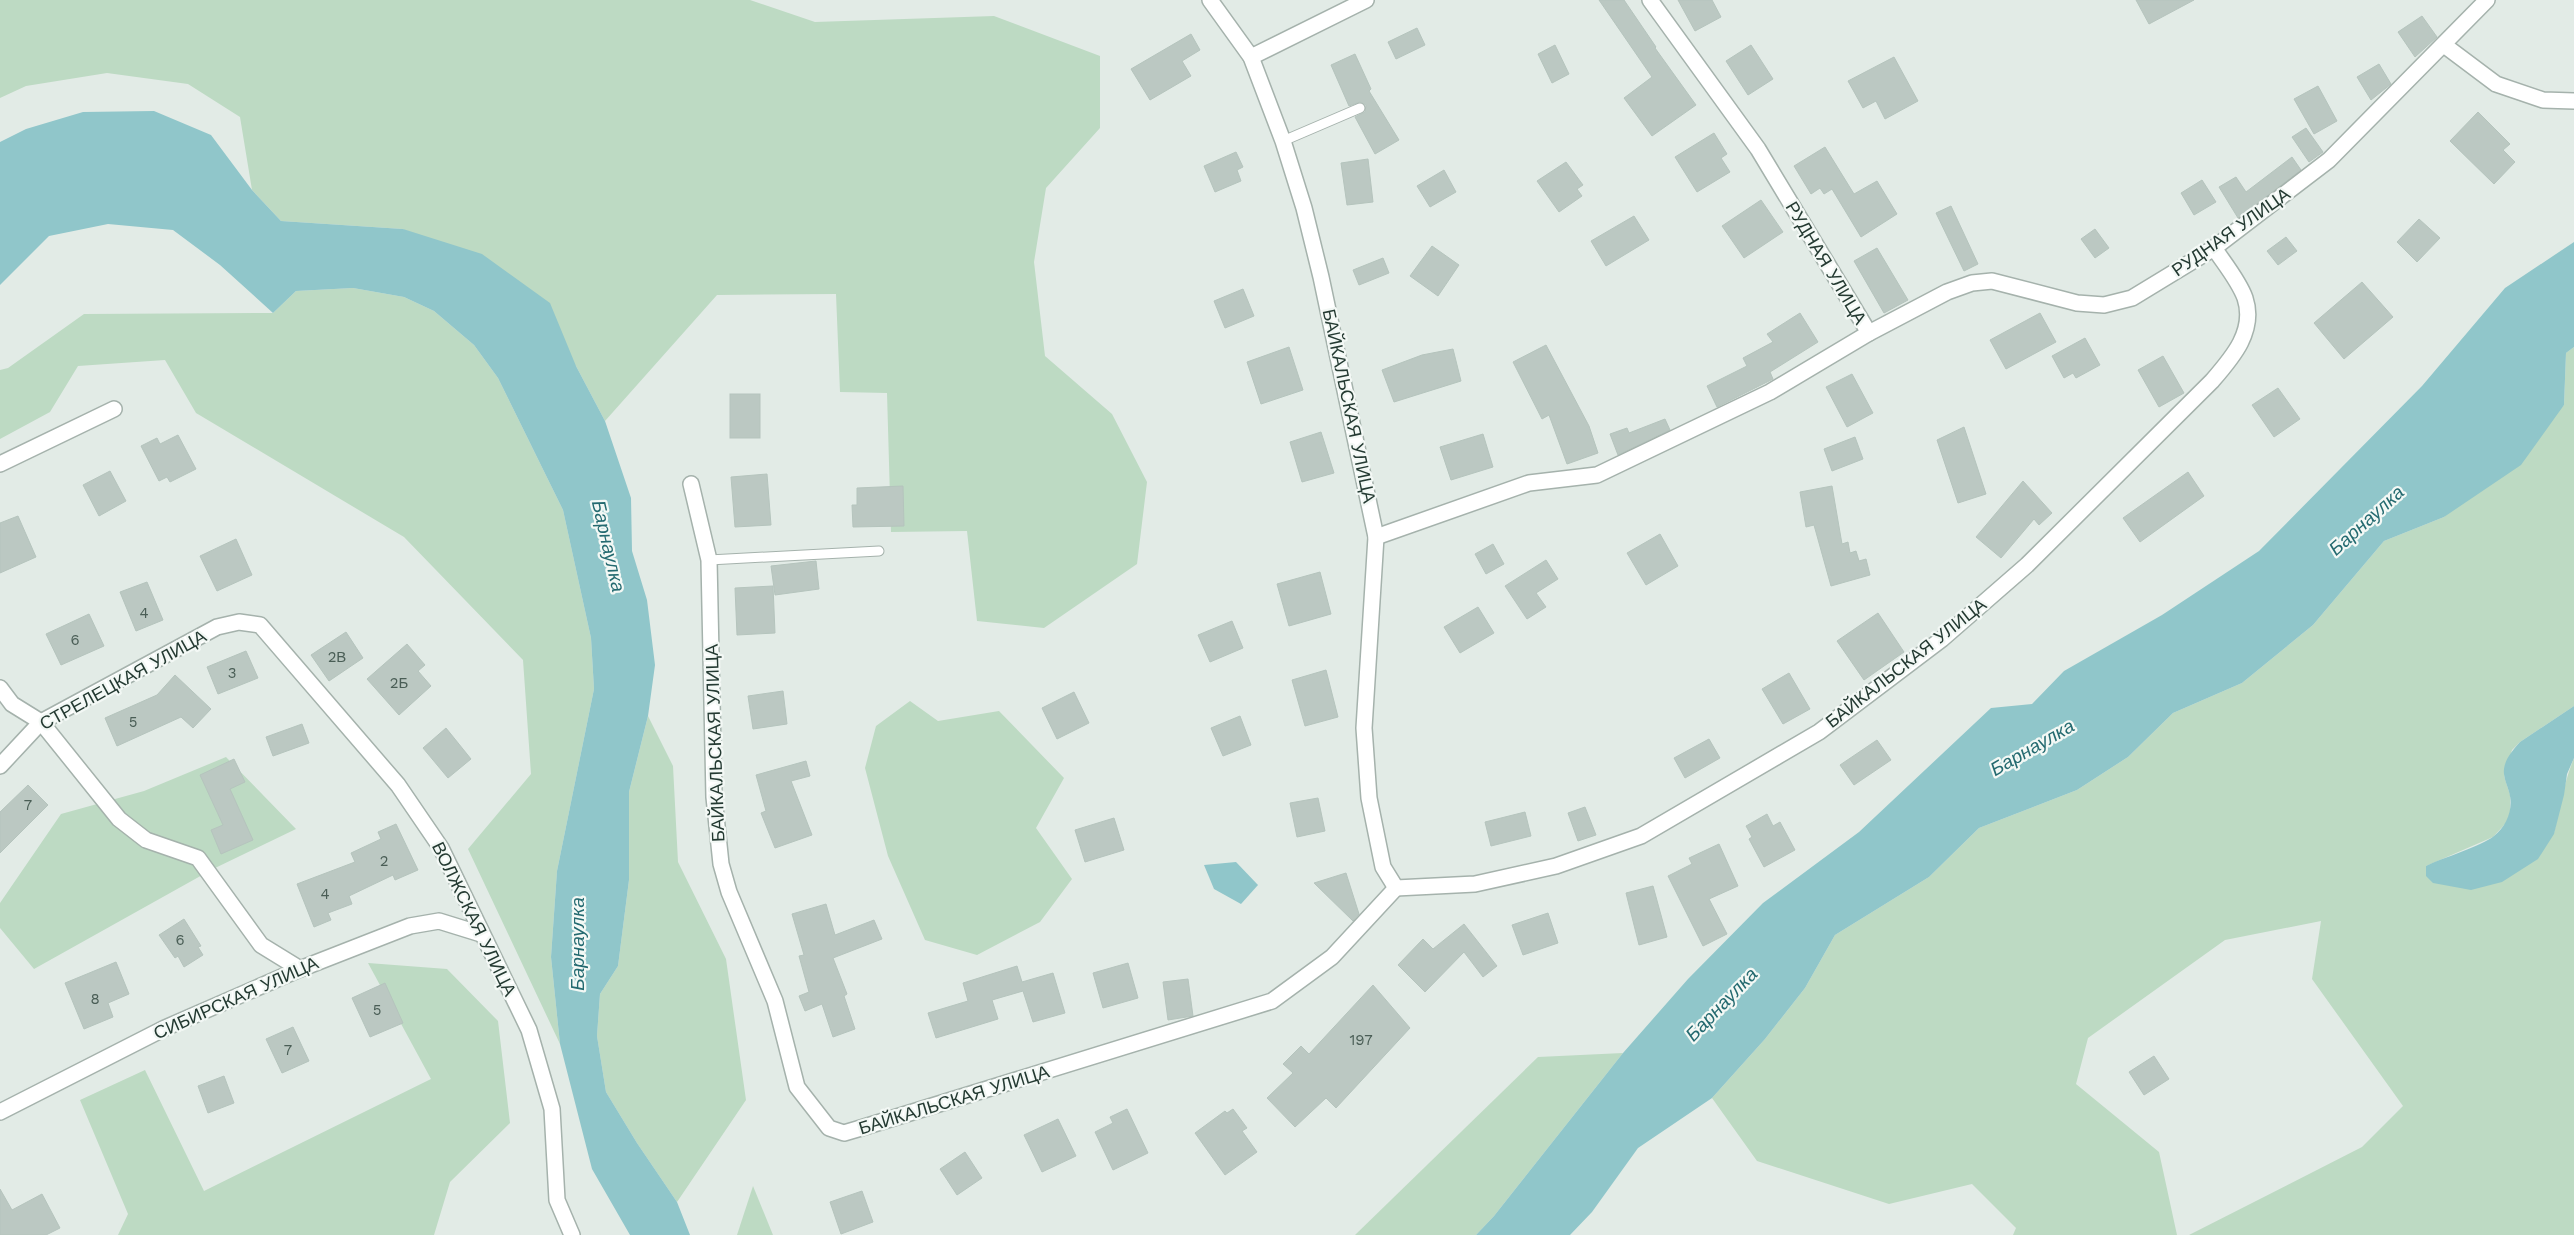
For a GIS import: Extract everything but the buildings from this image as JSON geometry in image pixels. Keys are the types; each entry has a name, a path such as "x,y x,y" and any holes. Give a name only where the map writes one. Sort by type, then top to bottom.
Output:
{"street":[{"name":"БАЙКАЛЬСКАЯ УЛИЦА","path":"1210,0 1251,57 1283,142 1304,208 1321,277 1376,537 1364,728 1368,798 1384,867 1396,888"},
{"path":"1251,57 1366,0"},
{"name":"РУДНАЯ УЛИЦА","path":"1650,0 1758,149 1869,333 1947,292 1972,283 1992,281 2077,303 2104,305 2132,298 2214,248 2329,160 2488,0"},
{"path":"2444,44 2496,84 2543,100 2574,101"},
{"name":"БАЙКАЛЬСКАЯ УЛИЦА","path":"691,484 710,560 714,797 721,864 729,892 774,1001 796,1088 830,1128 844,1133 1272,1001 1332,957 1396,888 1475,884 1556,866 1641,836 1820,732 1942,639 2027,565 2206,387 2231,359 2242,341 2247,316 2245,298 2214,248"},
{"path":"1376,537 1529,483 1597,475 1770,392 1869,333"},
{"path":"0,464 114,409"},
{"name":"СТРЕЛЕЦКАЯ УЛИЦА","path":"0,766 41,722 218,627 239,622 260,625"},
{"name":"ВОЛЖСКАЯ УЛИЦА","path":"260,625 398,785 441,848 529,1030 552,1109 557,1200 572,1235"},
{"path":"0,688 12,704 41,722 119,819 146,840 198,858 261,945 300,969"},
{"name":"СИБИРСКАЯ УЛИЦА","path":"0,1112 165,1028 300,969 410,926 439,921 481,934"}],"lane":[{"path":"1283,142 1360,108"},
{"path":"710,560 879,551"}],"green space":[{"path":"0,0 750,0 815,22 994,16 1100,56 1100,128 1046,188 1034,262 1045,356 1112,414 1147,482 1137,564 1044,628 977,621 967,531 891,532 887,393 840,392 836,294 717,295 605,421 576,366 403,229 281,221 252,190 240,117 188,84 107,73 26,86 0,98"},
{"path":"353,288 404,297 434,311 474,345 498,378 563,510 591,638 594,689 557,871 551,957 560,1044 468,849 531,774 523,660 404,537 196,413 165,360 78,366 50,412 0,439 0,370 8,368 84,314 273,313 296,291"},
{"path":"2574,347 2574,706 2520,742 2512,750 2504,776 2510,795 2510,814 2506,823 2493,837 2426,866 2554,833 2574,758 2574,1235 2189,1235 2362,1147 2403,1106 2312,979 2321,921 2225,940 2088,1038 2076,1084 2159,1152 2177,1235 2013,1235 2016,1228 1972,1184 1889,1204 1757,1161 1712,1098 1765,1039 1805,988 1835,935 1929,877 1979,828 2077,790 2128,757 2173,713 2242,683 2313,625 2384,541 2444,517 2564,405 2566,353"},
{"path":"910,701 938,721 999,711 1064,778 1036,828 1072,879 1040,922 977,955 925,940 888,856 865,768 876,726"},
{"path":"648,716 673,766 678,862 726,959 746,1100 677,1202 637,1143 606,1092 597,1036 600,994 618,966 629,880 629,792"},
{"path":"226,757 296,829 213,869 34,969 0,928 0,903 61,814 144,791"},
{"path":"368,963 447,969 498,1021 510,1123 450,1182 434,1235 118,1235 128,1214 80,1100 145,1070 204,1191 431,1079"},
{"path":"1623,1053 1494,1216 1476,1235 1355,1235 1538,1057"},
{"path":"753,1186 773,1235 737,1235"}],"water":[{"name":"Барнаулка","path":"154,111 211,135 252,190 281,221 403,229 482,254 550,303 576,366 605,421 631,498 632,551 647,600 655,665 648,716 629,792 629,880 618,966 600,994 597,1036 606,1092 637,1143 677,1202 690,1235 630,1235 592,1169 560,1044 551,957 557,871 594,689 591,638 563,510 498,378 474,345 434,311 404,297 353,288 296,291 273,313 220,265 173,230 108,224 49,236 0,285 0,142 26,129 83,112"},
{"name":"Барнаулка","path":"2574,242 2574,347 2566,353 2564,405 2521,465 2444,517 2384,541 2313,625 2242,683 2173,713 2128,757 2077,790 1979,828 1929,877 1835,935 1805,988 1765,1039 1712,1098 1638,1148 1592,1212 1570,1235 1476,1235 1494,1216 1623,1053 1688,979 1763,903 1859,832 1991,708 2032,704 2064,671 2162,615 2259,551 2422,386 2505,288"},
{"path":"2574,706 2574,758 2567,774 2564,795 2554,834 2538,859 2502,882 2471,890 2433,883 2426,876 2426,866 2488,840 2503,827 2511,804 2504,769 2508,758 2515,748 2520,742"},
{"path":"1236,862 1258,885 1241,904 1214,889 1204,865"}]}
